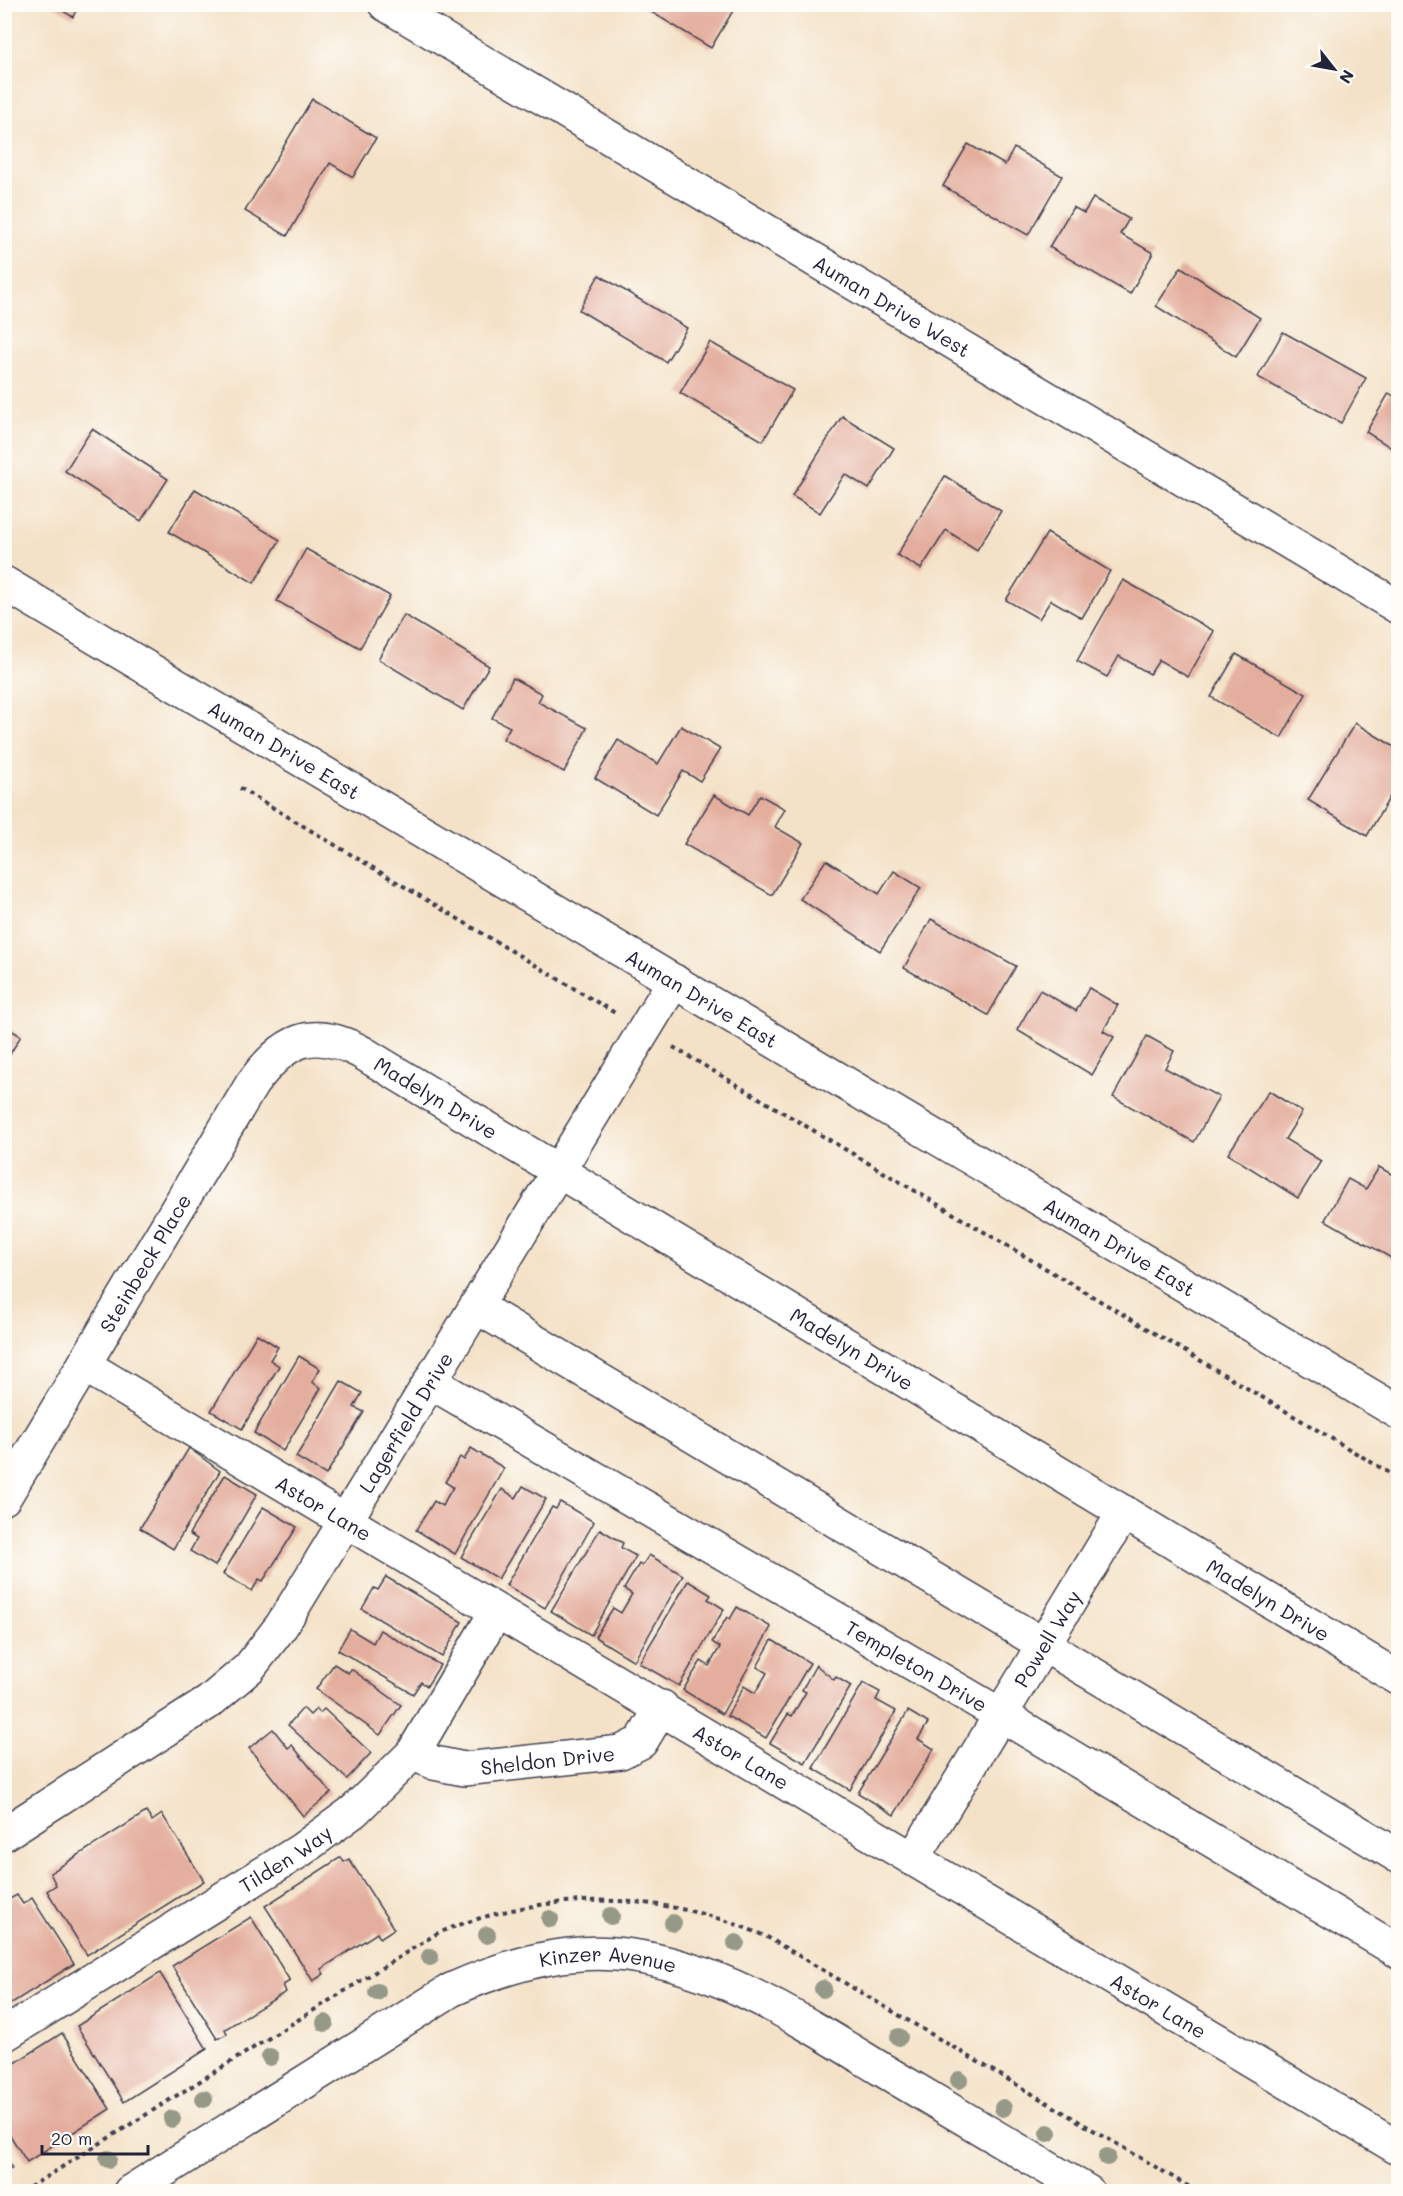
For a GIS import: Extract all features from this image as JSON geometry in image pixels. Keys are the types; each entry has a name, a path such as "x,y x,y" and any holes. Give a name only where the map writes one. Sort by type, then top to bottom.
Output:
{"street":[{"name":"Auman Drive West","path":"385,4 1398,607"},
{"name":"Auman Drive East","path":"4,583 1398,1412"},
{"name":"Lagerfield Drive","path":"4,1834 208,1702 249,1668 282,1625 432,1383 558,1169 674,981"},
{"name":"Madelyn Drive","path":"300,1040 329,1038 346,1044 558,1169 1398,1678"},
{"name":"Steinbeck Place","path":"4,1497 252,1084 271,1059 300,1040"},
{"path":"477,1307 1398,1856"},
{"name":"Astor Lane","path":"84,1365 496,1612 662,1707 1398,2148"},
{"name":"Templeton Drive","path":"432,1383 1002,1716 1398,1952"},
{"name":"Powell Way","path":"913,1859 1124,1512"},
{"name":"Tilden Way","path":"4,2036 330,1830 354,1812 413,1753 496,1612"},
{"name":"Sheldon Drive","path":"413,1753 449,1768 464,1769 621,1752 641,1742 662,1707"},
{"name":"Kinzer Avenue","path":"130,2192 451,1990 483,1976 516,1966 554,1957 585,1953 626,1955 662,1962 697,1971 739,1988 843,2046 1088,2192"}],"path":[{"path":"240,788 644,1031 1398,1478"},
{"path":"22,2192 436,1934 471,1920 509,1910 550,1902 589,1900 647,1902 684,1908 731,1921 767,1937 1198,2192"}],"building":[{"path":"51,4 79,4 73,17"},
{"path":"638,4 737,4 711,48"},
{"path":"1385,4 1398,4 1398,12"},
{"path":"312,99 376,138 353,177 330,163 287,236 245,211"},
{"path":"968,144 1005,165 1014,148 1062,176 1028,235 943,186"},
{"path":"1093,198 1129,219 1120,234 1153,253 1130,294 1049,247 1073,207 1084,213"},
{"path":"1181,267 1260,318 1236,357 1156,306"},
{"path":"599,275 687,328 666,362 579,310"},
{"path":"1283,332 1366,378 1341,423 1258,377"},
{"path":"710,342 793,390 763,441 680,393"},
{"path":"1389,393 1398,399 1398,452 1366,432"},
{"path":"842,416 894,448 869,489 845,474 820,513 792,496"},
{"path":"92,429 168,479 141,521 65,471"},
{"path":"945,476 1001,511 977,550 946,530 921,569 897,555"},
{"path":"195,489 280,540 254,583 169,532"},
{"path":"1047,533 1110,571 1082,618 1051,600 1039,619 1006,600"},
{"path":"306,549 390,596 360,648 277,601"},
{"path":"1123,580 1214,631 1188,677 1159,660 1150,674 1119,656 1107,677 1077,661"},
{"path":"404,615 489,666 463,710 378,659"},
{"path":"1236,654 1306,694 1281,738 1211,697"},
{"path":"513,678 542,694 538,702 587,728 564,772 503,739 510,727 492,718"},
{"path":"1355,723 1398,749 1398,783 1367,836 1308,800"},
{"path":"681,726 720,749 700,781 683,771 656,815 595,778 618,740 658,764"},
{"path":"714,795 748,815 760,795 785,809 775,827 803,843 772,895 684,844"},
{"path":"826,860 879,894 894,871 921,888 880,951 800,899"},
{"path":"931,919 1016,966 988,1015 904,968"},
{"path":"1089,988 1118,1005 1103,1031 1114,1037 1092,1075 1017,1030 1040,990 1076,1011"},
{"path":"4,1026 21,1036 4,1064"},
{"path":"1147,1036 1174,1051 1165,1068 1219,1097 1194,1142 1113,1097"},
{"path":"1269,1091 1302,1112 1285,1139 1321,1161 1298,1198 1228,1154"},
{"path":"1379,1167 1398,1178 1398,1262 1325,1220 1348,1179 1366,1189"},
{"path":"257,1334 278,1347 270,1360 279,1366 242,1429 211,1411"},
{"path":"299,1356 320,1369 312,1382 321,1388 283,1451 254,1433"},
{"path":"341,1381 362,1393 354,1407 364,1412 326,1475 296,1457"},
{"path":"189,1448 220,1471 173,1549 140,1528"},
{"path":"471,1448 504,1468 455,1554 416,1530 434,1501 442,1506 453,1487 445,1482 460,1457 464,1460"},
{"path":"225,1475 257,1494 215,1566 190,1551 197,1539 189,1534"},
{"path":"523,1486 546,1499 498,1579 461,1557 502,1489 516,1498"},
{"path":"560,1502 594,1522 545,1608 506,1585 552,1507 556,1509"},
{"path":"263,1507 297,1527 263,1581 259,1579 252,1591 223,1574"},
{"path":"600,1529 623,1543 621,1548 636,1556 591,1635 551,1611"},
{"path":"649,1555 683,1575 634,1661 595,1637 613,1608 621,1613 632,1594 624,1589 639,1564 642,1566"},
{"path":"386,1577 462,1622 442,1657 362,1609 374,1588 378,1590"},
{"path":"688,1581 711,1595 708,1599 724,1609 679,1686 639,1663"},
{"path":"737,1607 771,1627 722,1714 683,1690 701,1661 709,1666 720,1647 712,1642 727,1617 730,1619"},
{"path":"350,1629 373,1643 380,1630 440,1665 427,1686 421,1682 413,1694 338,1650"},
{"path":"772,1640 810,1663 766,1738 727,1716 744,1686 755,1693 767,1673 757,1667"},
{"path":"334,1664 348,1673 351,1669 401,1705 380,1735 316,1689"},
{"path":"816,1665 834,1680 836,1677 851,1686 805,1763 770,1743 788,1714 792,1716 806,1692 802,1690"},
{"path":"863,1683 880,1692 876,1700 896,1711 850,1790 813,1768"},
{"path":"303,1708 310,1715 316,1709 320,1713 324,1709 371,1753 347,1779 288,1725"},
{"path":"908,1711 928,1723 918,1739 934,1749 894,1815 858,1793"},
{"path":"273,1729 288,1748 292,1745 331,1793 303,1816 249,1748"},
{"path":"146,1812 152,1821 162,1814 204,1881 87,1955 47,1891 56,1885 50,1873"},
{"path":"341,1857 344,1862 349,1859 394,1929 380,1938 377,1933 321,1969 324,1974 313,1981 265,1906"},
{"path":"17,1895 23,1904 32,1898 74,1964 4,2008 4,1902"},
{"path":"251,1917 290,1981 283,1985 286,1992 225,2029 227,2034 217,2039 172,1966"},
{"path":"160,1973 207,2049 124,2102 77,2026"},
{"path":"62,2033 110,2109 27,2162 4,2126 4,2070"},
{"path":"4,2157 12,2168 4,2173"}]}
